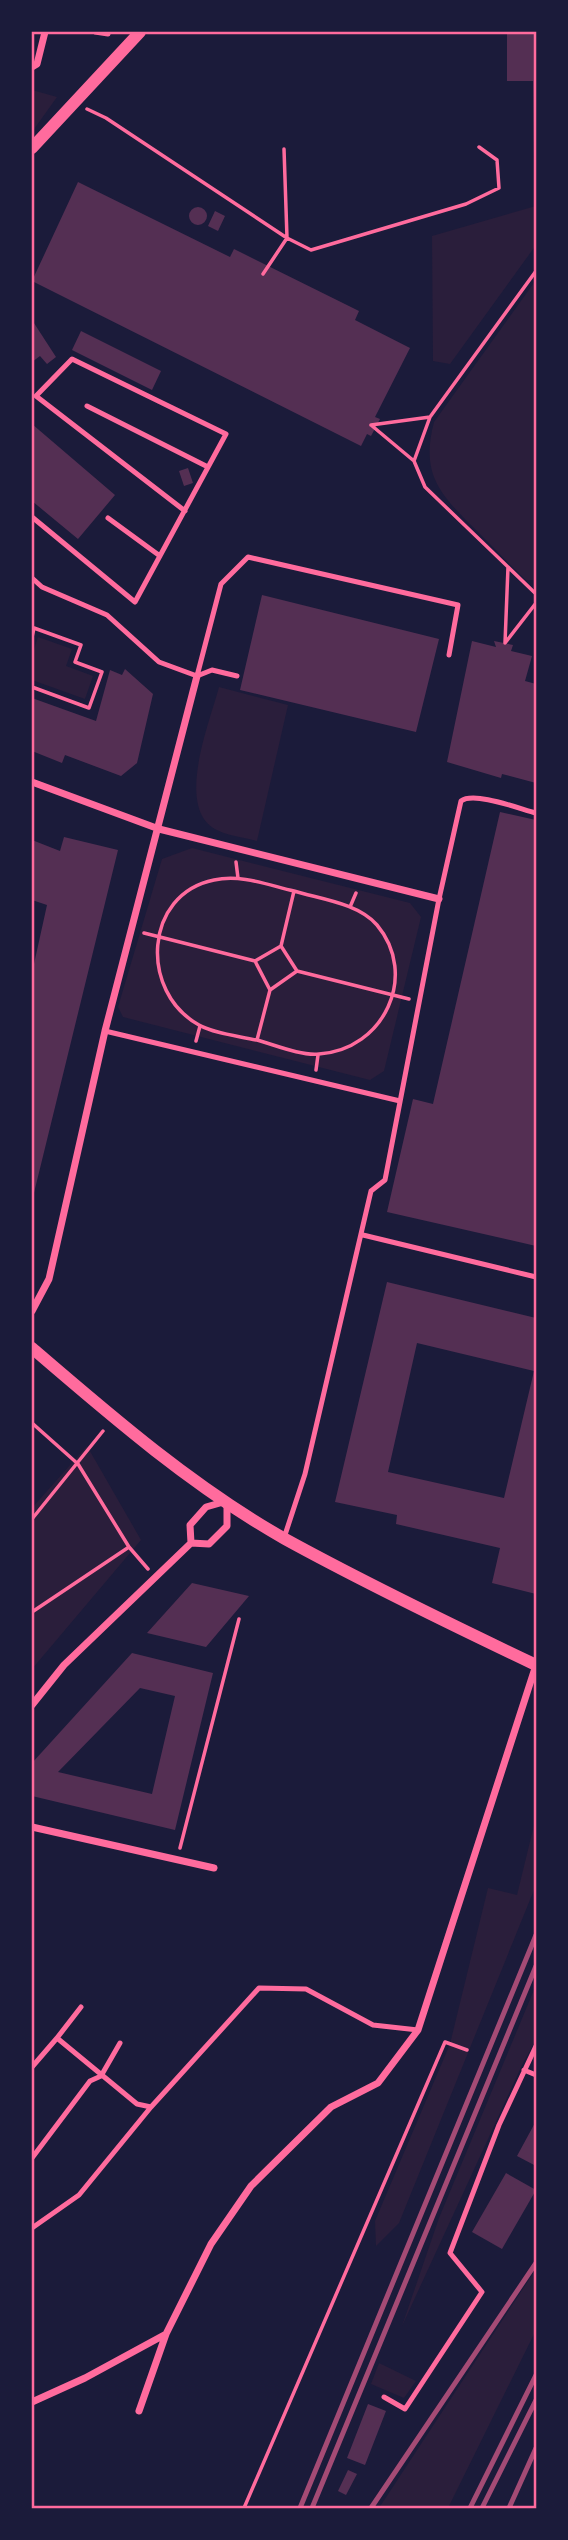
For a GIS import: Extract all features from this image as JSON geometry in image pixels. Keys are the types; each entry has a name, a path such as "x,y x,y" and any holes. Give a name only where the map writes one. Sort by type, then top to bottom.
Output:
{"street":[{"path":"32,67 37,64 45,32"},
{"path":"32,148 140,32"},
{"path":"32,1311 49,1279 105,1031 197,676"},
{"path":"32,782 159,828 439,899"},
{"path":"32,1348 129,1429 227,1501 285,1538 536,1665 418,2030 378,2083 331,2107 251,2186 211,2244 166,2334 139,2411"},
{"path":"191,1543 190,1525 206,1507 227,1501"},
{"path":"32,1705 64,1665 191,1543 209,1544 227,1526 227,1501"},
{"path":"32,1827 214,1868"},
{"path":"32,2402 85,2378 166,2334"}],"lane":[{"path":"95,32 108,34"},
{"path":"32,517 135,602 185,510 226,434 72,359 36,397 185,510"},
{"path":"87,406 208,467"},
{"path":"108,518 160,556"},
{"path":"197,676 221,584 248,557 458,606 449,654"},
{"path":"32,578 42,587 107,615 159,662 197,676 212,670 237,676"},
{"path":"285,1538 305,1474 371,1191 385,1180 439,899 463,800 481,798 537,813"},
{"path":"105,1031 400,1101"},
{"path":"363,1234 537,1277"},
{"path":"32,2228 79,2195 151,2107 259,1988 306,1989 373,2025 418,2030"},
{"path":"32,2067 81,2007"},
{"path":"57,2038 137,2104 151,2107"},
{"path":"32,2158 90,2081 101,2076 120,2043"},
{"path":"384,2397 405,2409 482,2292 450,2253 499,2125 537,2046"},
{"path":"524,2070 537,2074"}],"path":[{"path":"73,102 106,118 287,238 311,250 466,204 499,188 497,160 479,147"},
{"path":"263,274 287,238 284,149"},
{"path":"414,461 430,417 537,271"},
{"path":"430,417 371,425 414,461 425,487 537,594"},
{"path":"508,567 505,643 537,603"},
{"path":"32,637 34,628 81,645 75,662 102,672 89,708 32,687"},
{"path":"238,878 294,891 350,907 375,924 391,948 397,971 394,995 383,1018 368,1036 344,1048 318,1055 200,1026 187,1016 159,977 156,954 165,913 188,890 213,880 238,878"},
{"path":"294,891 281,946 297,971 419,1002"},
{"path":"132,930 254,961 281,946"},
{"path":"254,961 270,990"},
{"path":"257,1040 270,990 297,971"},
{"path":"32,1423 78,1464 129,1546 156,1578"},
{"path":"32,1519 105,1429"},
{"path":"32,1612 129,1546"},
{"path":"177,1859 239,1619"},
{"path":"244,2508 445,2042 467,2050"}],"shaded area":[{"path":"32,90 57,97 32,132"},
{"path":"536,206 536,245 450,364 433,361 432,236"},
{"path":"536,280 536,580 526,580 444,494 432,470 430,440 434,422"},
{"path":"38,637 72,649 66,666 93,676 85,699 32,680 32,656"},
{"path":"219,687 288,705 257,841 215,829 203,818 197,802 196,783 203,741"},
{"path":"192,848 410,903 421,917 384,1071 370,1080 123,1017 118,1007 162,859"},
{"path":"87,1446 141,1540 32,1669 32,1508"},
{"path":"536,1817 536,1885 399,2223 376,2246 375,2221 450,2044 488,1888 517,1895"},
{"path":"536,1985 536,2040 402,2326 439,2218"},
{"path":"536,2269 536,2330 448,2508 379,2508"},
{"path":"379,2363 416,2381 404,2398 371,2384"}],"building":[{"path":"536,32 536,157 533,81 507,81 507,34"},
{"path":"78,182 230,257 234,249 359,311 355,320 410,348 375,417 380,419 371,436 367,434 361,446 32,281"},
{"path":"194,207 202,207 207,216 205,223 194,225 189,220 189,212"},
{"path":"215,211 225,216 218,231 208,226"},
{"path":"32,320 56,357 47,364 40,356 32,362"},
{"path":"81,331 161,371 152,390 72,350"},
{"path":"32,424 115,495 78,539 32,501"},
{"path":"188,468 193,483 184,486 179,471"},
{"path":"262,595 439,639 416,732 240,690"},
{"path":"472,641 496,647 494,641 513,645 511,651 532,656 525,681 536,684 536,783 502,774 501,778 447,762"},
{"path":"125,669 153,694 137,763 121,776 65,755 62,763 32,751 32,698 96,721 110,670 122,675"},
{"path":"500,812 536,820 536,1246 387,1212 413,1099 433,1104"},
{"path":"64,837 118,850 32,1201 32,973 47,905 32,900 32,840 60,851"},
{"path":"387,1282 536,1318 536,1594 492,1583 500,1548 396,1524 397,1515 335,1502","holes":["417,1343 534,1371 504,1498 388,1472"]},
{"path":"192,1583 249,1596 206,1647 147,1633"},
{"path":"132,1653 213,1673 175,1830 32,1796 32,1763","holes":["140,1688 175,1696 152,1794 58,1772"]},
{"path":"536,2121 536,2166 517,2156"},
{"path":"506,2173 536,2190 502,2249 472,2232"},
{"path":"368,2404 386,2411 365,2465 347,2458"},
{"path":"348,2470 357,2474 346,2495 338,2491"}],"railway":[{"path":"300,2508 536,1935"},
{"path":"312,2508 536,1966"},
{"path":"371,2508 536,2263"},
{"path":"470,2508 536,2375"},
{"path":"482,2508 536,2400"},
{"path":"509,2508 536,2448"}]}
